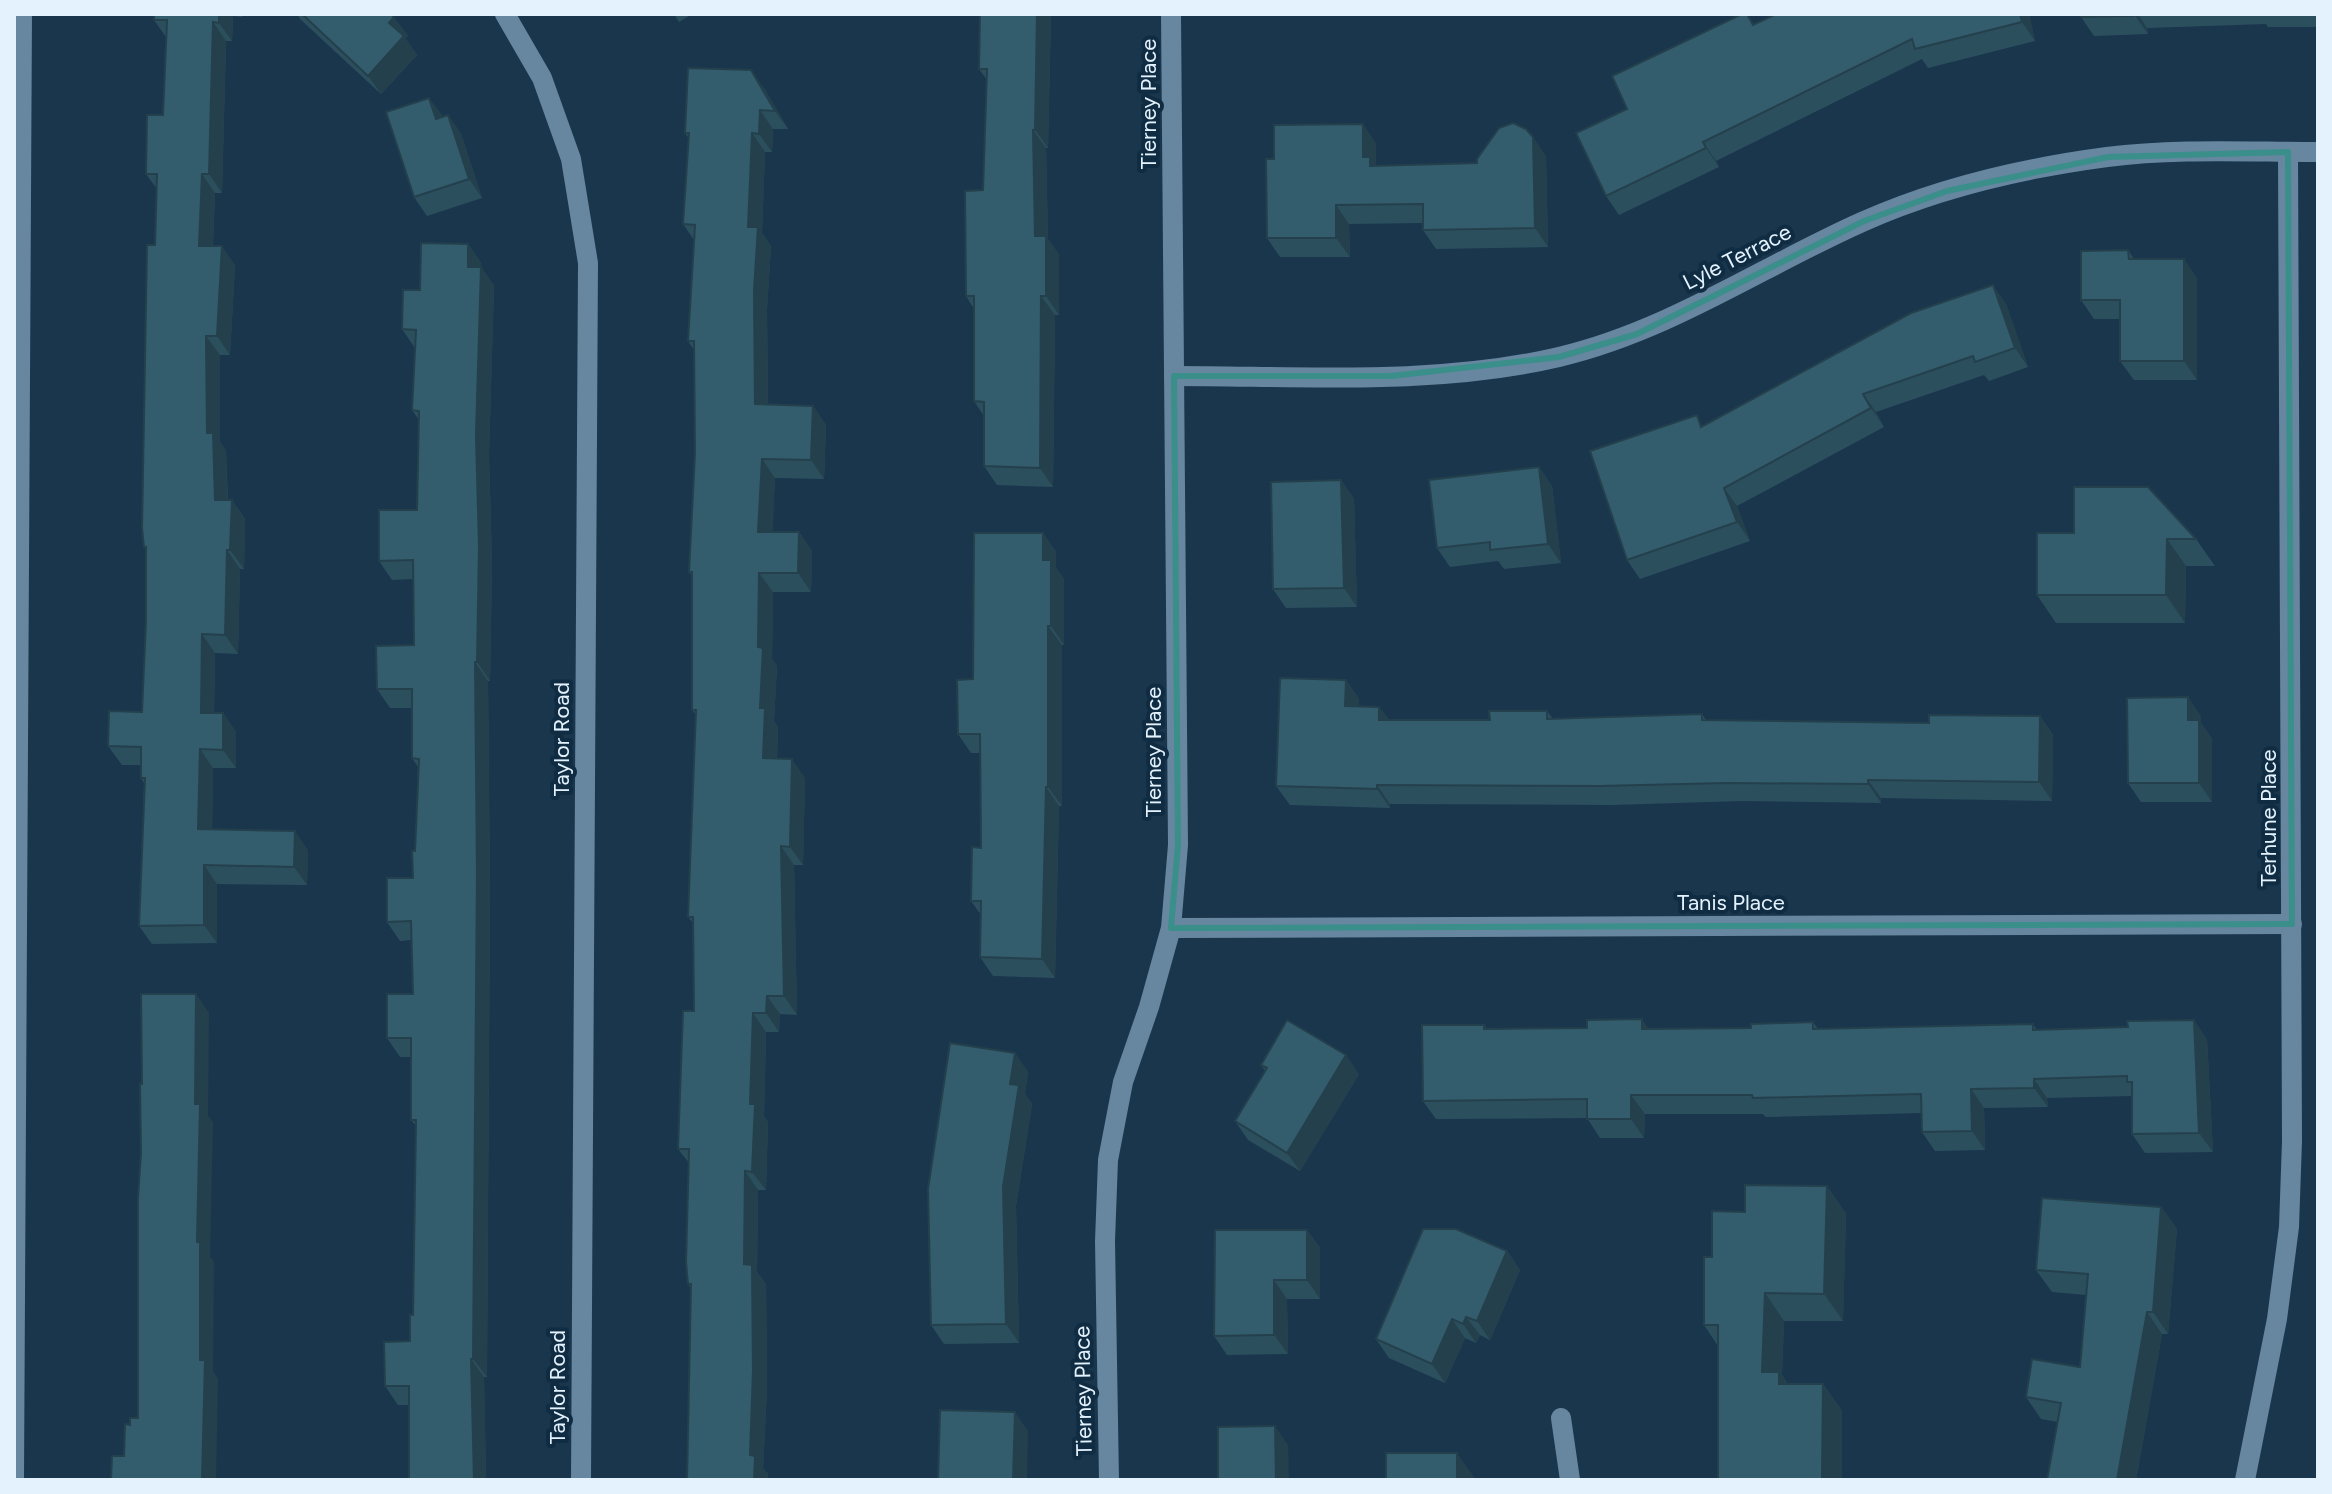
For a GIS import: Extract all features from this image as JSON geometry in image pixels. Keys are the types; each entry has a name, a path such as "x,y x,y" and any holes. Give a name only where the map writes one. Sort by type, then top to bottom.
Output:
{"street":[{"path":"14,1480 17,485 22,14"},
{"name":"Taylor Road","path":"505,14 542,78 571,159 588,263 581,1480"},
{"name":"Tierney Place","path":"1109,1480 1105,1241 1108,1160 1123,1082 1149,1007 1171,928 1178,845 1171,14"},
{"name":"Lyle Terrace","path":"1174,376 1391,376 1479,370 1559,357 1637,334 1864,221 1947,191 2029,170 2108,157 2189,152 2318,152"},
{"name":"Terhune Place","path":"2245,1480 2277,1319 2289,1227 2292,1141 2288,152"},
{"name":"Tanis Place","path":"1171,928 2292,924"},
{"path":"1561,1418 1570,1480"}],"highlighted area":[{"path":"2288,152 2292,924 1171,928 1178,845 1174,376 1391,376 1559,357 1637,334 1864,221 1947,191 2108,157"}],"building":[{"path":"154,14 219,14 219,23 213,22 209,174 202,174 199,246 222,246 217,336 206,336 207,433 213,433 215,500 232,500 230,550 227,550 225,635 202,634 201,713 223,713 223,750 200,749 198,829 295,831 294,867 204,865 204,925 139,926 145,778 141,778 141,747 108,746 109,711 142,712 146,620 146,547 142,528 147,245 155,245 157,174 146,174 147,115 163,115 167,20 154,20"},
{"path":"302,14 391,14 394,17 389,23 404,36 368,76"},
{"path":"980,14 1037,14 1033,130 1035,236 1046,236 1046,296 1041,296 1040,468 984,466 984,402 974,401 974,296 966,296 965,191 983,190 987,69 979,69"},
{"path":"1747,14 1753,25 1776,14 2020,14 2022,22 1915,49 1912,39 1703,142 1706,148 1606,196 1576,133 1627,109 1612,76"},
{"path":"2081,14 2134,14 2134,16 2081,17"},
{"path":"688,68 751,70 775,111 760,110 759,134 752,133 748,227 758,227 754,290 755,404 813,406 811,460 762,459 758,532 799,532 798,573 759,573 758,647 763,648 760,708 765,708 763,758 792,759 790,847 781,846 784,996 767,996 766,1013 753,1013 750,1104 755,1104 752,1172 745,1171 744,1264 752,1265 750,1455 755,1456 754,1480 687,1480 691,1284 688,1284 686,1262 689,1149 678,1149 683,1011 694,1011 693,917 688,917 696,710 692,710 692,572 689,572 695,453 694,341 688,341 695,225 683,224 689,133 685,133"},
{"path":"429,98 436,119 448,115 469,179 414,197 386,112"},
{"path":"1513,123 1526,129 1533,137 1535,228 1423,230 1423,204 1336,205 1336,238 1267,238 1266,159 1274,159 1274,125 1363,124 1363,157 1370,157 1370,166 1477,163 1499,128"},
{"path":"421,243 468,244 468,267 481,267 476,435 479,547 475,662 477,873 471,1359 474,1480 409,1480 409,1386 385,1386 384,1342 410,1341 416,1120 411,1120 411,1038 387,1038 387,994 413,994 411,921 387,922 387,878 413,878 419,759 412,758 412,689 377,689 376,646 414,645 413,560 379,561 379,510 417,510 419,411 412,410 416,330 402,329 403,290 420,290"},
{"path":"2128,250 2129,259 2184,259 2184,361 2120,361 2120,300 2081,300 2081,251"},
{"path":"1993,285 2015,348 1975,362 1973,356 1863,394 1871,408 1724,488 1737,522 1627,560 1590,451 1697,415 1701,427 1911,313"},
{"path":"1539,467 1548,544 1490,550 1490,542 1437,548 1429,480"},
{"path":"1341,480 1344,588 1273,589 1271,482"},
{"path":"2074,487 2148,487 2196,539 2167,539 2166,595 2037,595 2037,533 2074,533"},
{"path":"974,533 1043,533 1043,560 1051,560 1042,959 980,957 981,901 971,901 972,847 981,848 980,734 958,734 957,680 973,679"},
{"path":"1280,678 1346,680 1345,706 1379,707 1379,720 1490,720 1489,711 1547,711 1547,719 1702,714 1702,720 1929,723 1929,715 2040,716 2039,782 1868,780 1868,784 1377,785 1377,789 1276,786"},
{"path":"2188,697 2188,720 2199,720 2199,783 2128,783 2127,698"},
{"path":"141,994 196,994 195,1104 200,1104 197,1242 200,1242 200,1360 205,1360 202,1480 111,1480 112,1456 124,1456 125,1424 130,1425 130,1418 138,1418"},
{"path":"1642,1019 1642,1029 1751,1028 1751,1024 1813,1022 1813,1029 2033,1024 2033,1030 2128,1027 2127,1021 2194,1020 2199,1133 2132,1134 2132,1082 2127,1082 2127,1076 2034,1079 2034,1088 1971,1089 1972,1131 1922,1132 1921,1094 1753,1098 1752,1095 1631,1095 1631,1119 1587,1119 1587,1099 1423,1101 1422,1025 1484,1025 1484,1029 1587,1028 1587,1020"},
{"path":"1287,1020 1346,1055 1287,1153 1235,1121 1267,1068 1261,1065"},
{"path":"950,1043 1015,1053 1010,1084 1019,1085 1003,1187 1006,1324 931,1325 928,1189"},
{"path":"1745,1185 1827,1186 1824,1294 1765,1293 1762,1372 1779,1372 1779,1384 1823,1384 1822,1480 1718,1480 1718,1325 1704,1325 1704,1257 1712,1257 1712,1211 1745,1212"},
{"path":"2042,1198 2161,1207 2153,1312 2147,1312 2117,1480 2047,1480 2061,1403 2026,1397 2032,1359 2080,1367 2088,1274 2036,1270"},
{"path":"1423,1229 1456,1229 1507,1251 1477,1321 1466,1317 1463,1324 1452,1319 1432,1364 1376,1339"},
{"path":"1215,1230 1307,1230 1307,1280 1274,1280 1274,1335 1214,1336"},
{"path":"940,1410 1015,1412 1013,1480 938,1480"},
{"path":"1275,1426 1276,1480 1218,1480 1218,1427"},
{"path":"1386,1453 1457,1453 1457,1480 1386,1480"}]}
